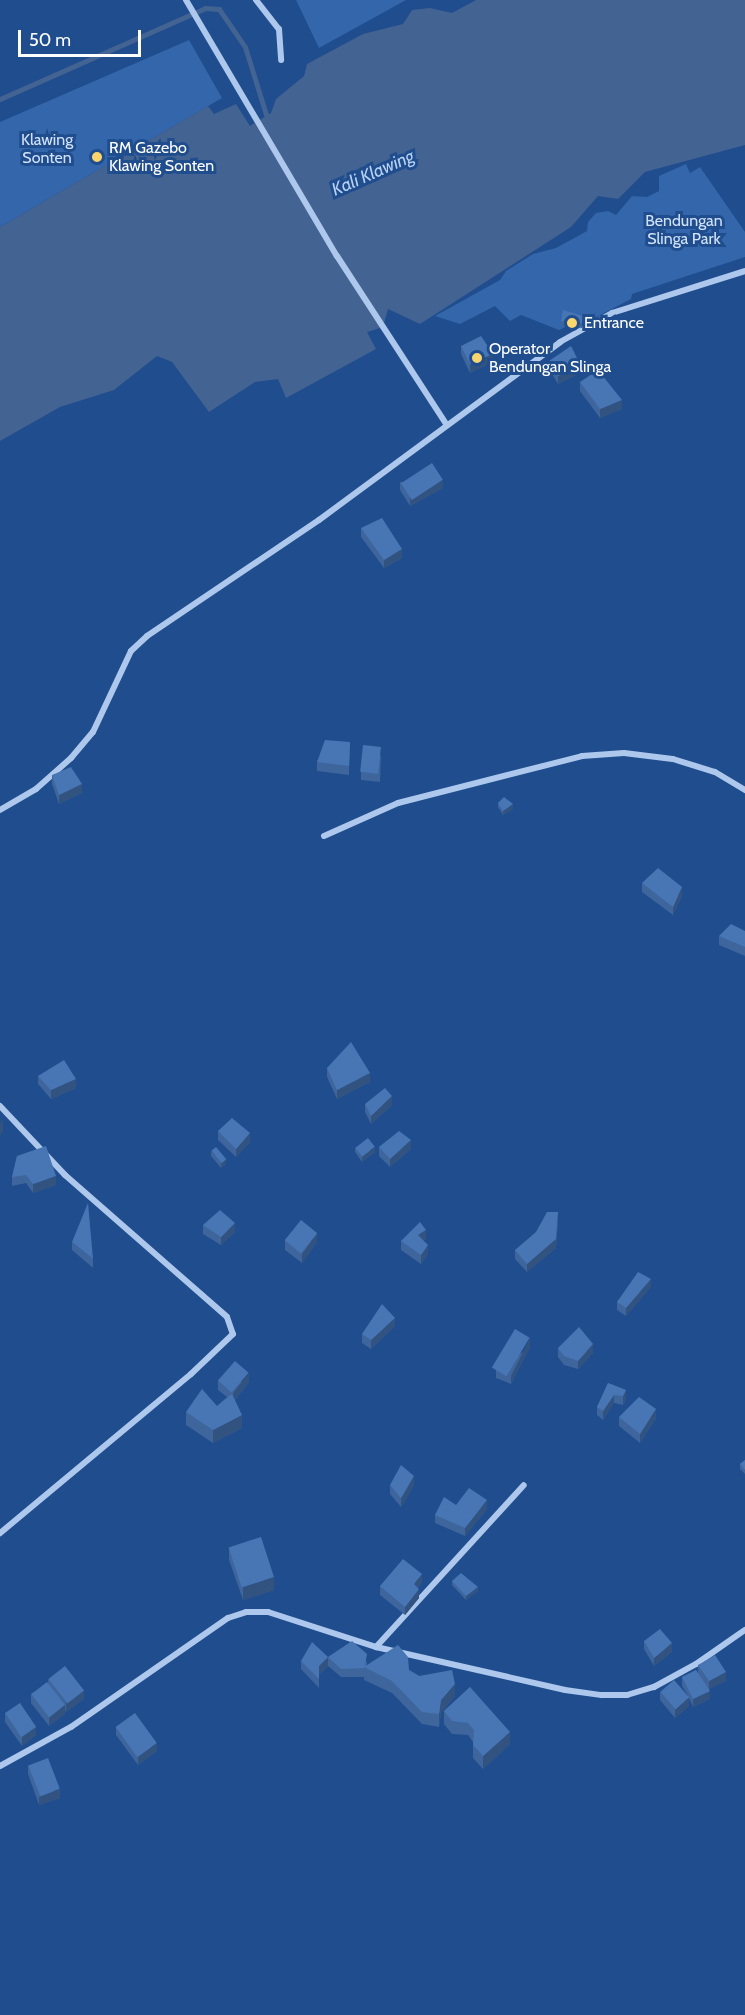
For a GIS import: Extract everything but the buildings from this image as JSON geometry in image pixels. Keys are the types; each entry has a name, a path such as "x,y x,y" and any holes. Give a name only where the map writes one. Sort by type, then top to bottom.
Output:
{"street":[{"path":"186,0 201,29 337,256 436,412 446,424"},
{"path":"256,0 279,29 281,60"},
{"path":"0,810 36,789 86,741 109,704 131,651 147,636 319,520 560,342 612,314 745,271"},
{"path":"324,836 398,803 582,756 624,753 674,759 715,772 745,790"},
{"path":"0,1106 65,1175 227,1317 233,1334 191,1374 0,1533"},
{"path":"376,1647 524,1485"},
{"path":"0,1766 71,1728 228,1618 246,1612 268,1612 310,1623 376,1647 565,1690 627,1695 654,1687 696,1664 745,1630"}],"green space":[{"path":"296,0 406,0 319,48"},
{"name":"Klawing Sonten","path":"189,40 222,98 0,227 0,122"},
{"name":"Bendungan Slinga Park","path":"686,164 690,173 700,167 745,232 745,257 632,294 631,299 589,321 582,319 559,330 521,315 510,321 495,306 460,324 435,316 500,280 506,271 533,254 556,248 587,231 588,222 596,213 608,211 616,215 632,196 647,197 659,191 659,176"}],"water":[{"name":"Kali Klawing","path":"476,0 745,0 745,145 645,172 618,199 598,196 571,227 420,324 388,309 383,327 367,332 376,349 286,398 278,379 255,382 209,412 172,362 157,356 114,390 60,407 0,441 0,227 208,106 214,114 236,104 250,126 271,113 276,99 304,76 307,64 363,34 403,24 412,10 430,8 452,13"}],"waterway":[{"path":"0,99 205,8 219,9 245,47 268,121"}],"place":[{"name":"RM Gazebo Klawing Sonten","path":"97,157"},
{"name":"Entrance","path":"572,323"},
{"name":"Operator Bendungan Slinga","path":"477,358"}]}
